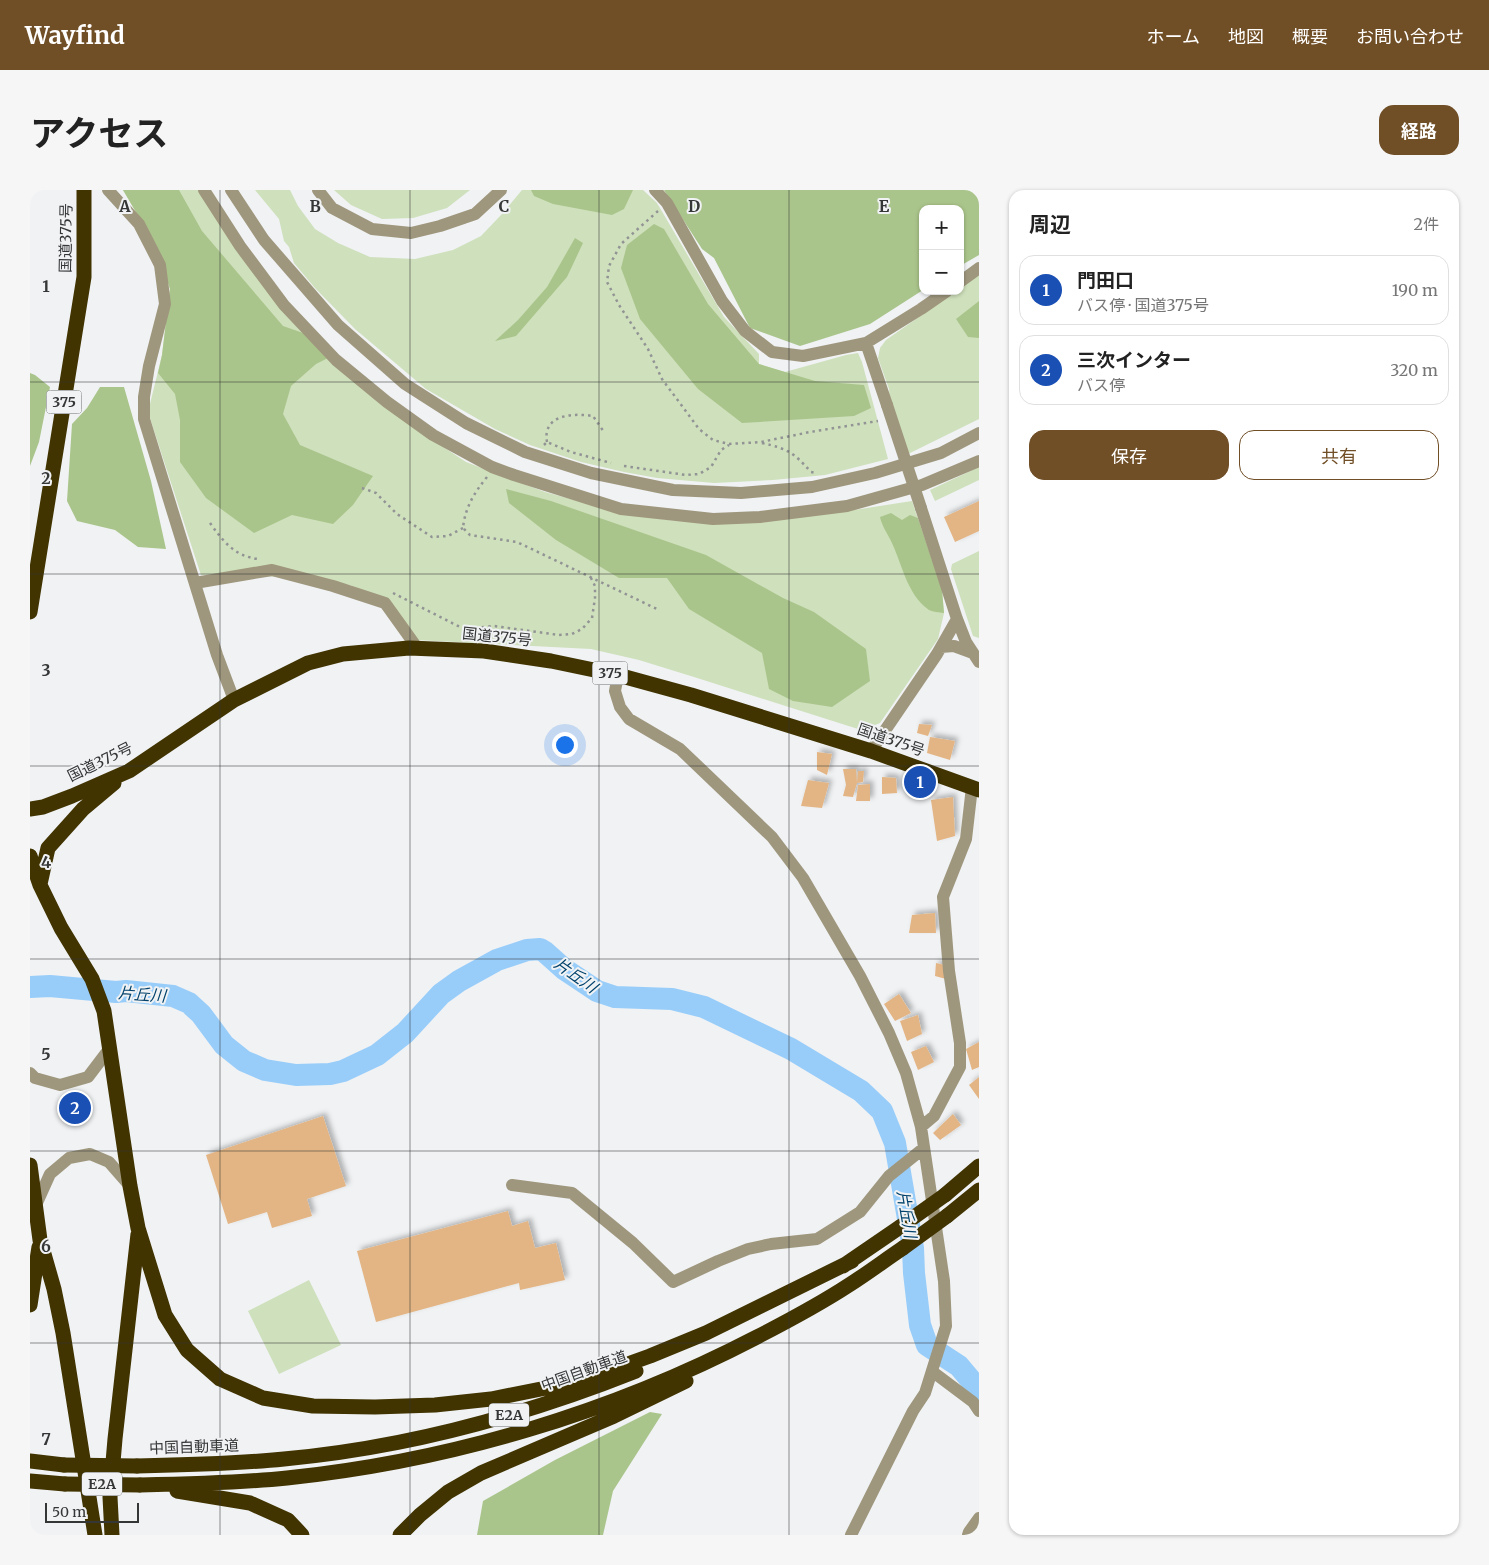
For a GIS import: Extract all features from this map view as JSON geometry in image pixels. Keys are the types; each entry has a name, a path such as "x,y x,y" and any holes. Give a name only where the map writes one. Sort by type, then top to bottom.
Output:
{"highway":[{"name":"国道375号","path":"30,612 84,277 84,190"},
{"name":"国道375号","path":"30,809 43,807 72,796 129,771 234,700 308,663 343,654 418,649 484,651 551,661 618,675 691,695 871,751 975,789"},
{"path":"40,885 48,848 82,810 129,771"},
{"path":"30,856 40,885 61,928 92,978 104,1011 138,1228 165,1315 188,1350 220,1378 263,1398 313,1406 376,1407 435,1405 491,1399 551,1387 608,1371 706,1334 852,1261"},
{"path":"30,1165 40,1240 54,1289 63,1332 95,1535"},
{"name":"中国自動車道","path":"30,1461 64,1465 137,1466 213,1464 286,1459 354,1450 418,1438 495,1420 592,1389 702,1343 777,1305 852,1261 945,1195 979,1166"},
{"name":"E2A","path":"30,1481 64,1484 140,1485 214,1484 288,1478 418,1457 540,1426 656,1384 724,1354 783,1324 849,1286 948,1216 979,1190"},
{"path":"112,1535 110,1497 138,1228"},
{"path":"30,1305 40,1240"},
{"path":"400,1535 420,1515 448,1492 481,1473 513,1457 614,1416 670,1390 798,1319 849,1286"},
{"path":"140,1485 250,1503 288,1520 302,1535"}],"street":[{"path":"108,190 139,224 160,265 165,304 149,366 144,397 144,419 217,655 234,700"},
{"path":"204,190 240,246 284,305 336,360 387,402 433,435 499,470 621,509 713,519 760,517 847,506 922,485 979,461"},
{"path":"232,190 264,240 338,325 360,345 405,384 466,423 534,455 591,473 672,490 740,493 812,487 874,474 941,453 979,433"},
{"path":"318,190 332,208 372,229 410,233 440,226 475,214 501,190"},
{"path":"655,190 667,203 722,301 745,331 772,352 803,356 866,343 941,295"},
{"path":"964,279 979,268"},
{"path":"866,343 957,620 966,642 976,658"},
{"path":"195,583 272,570 333,586 385,603 418,649"},
{"path":"871,751 941,648 957,620"},
{"path":"941,648 954,646 976,658"},
{"path":"618,675 615,692 620,707 629,719 680,749 772,838 802,878 835,932 889,1033 906,1073 921,1127 944,1281 946,1326 925,1393 912,1411 851,1535"},
{"path":"921,1127 934,1116 960,1067 960,1043 949,971 943,897 966,839 975,789"},
{"path":"30,1073 35,1078 60,1085 88,1077 110,1048"},
{"path":"512,1185 572,1194 633,1243 674,1282 748,1249 771,1244 817,1239 860,1212 889,1176 924,1148"},
{"path":"36,1205 50,1174 70,1158 90,1154 109,1162 130,1186"},
{"path":"933,1372 973,1402 979,1411"},
{"path":"968,1535 979,1518"}],"path":[{"path":"667,203 621,244 609,266 607,282 619,305 648,349 662,379 700,429 713,440 730,444 758,442 878,421"},
{"path":"546,442 545,435 548,426 557,420 571,415 593,416 604,432"},
{"path":"534,455 546,442"},
{"path":"546,442 571,452 618,465 686,475 699,474 711,467 721,450 730,444"},
{"path":"758,442 784,448 801,461 811,472 818,473"},
{"path":"463,528 465,512 477,489 486,477 499,470"},
{"path":"362,488 376,493 397,514 432,537 448,536 463,528"},
{"path":"210,524 227,546 249,558 264,560"},
{"path":"463,528 470,535 517,542 657,609"},
{"path":"390,592 402,596 432,614 464,629 494,626 558,635 572,634 582,629 592,618 595,586 590,578"}],"green space":[{"path":"123,190 198,190 280,307 410,425 466,462 545,492 611,510 667,520 718,523 854,510 912,501 942,590 944,613 938,639 880,723 868,728 858,729 639,660 591,649 415,640 390,603 350,585 241,573 201,575 148,412 162,355 170,289 157,248"},
{"path":"123,190 179,190 202,231 283,326 306,334 328,358 316,364 291,386 283,414 300,445 373,476 353,505 333,524 292,515 254,533 206,498 180,462 180,420 175,394 158,373 170,289 157,248"},
{"path":"255,190 290,190 298,206 315,229 338,243 370,257 415,259 453,250 481,236 522,190 643,190 657,203 724,317 759,354 759,364 785,372 858,353 888,459 825,475 714,483 657,478 624,472 581,462 530,445 495,429 426,389 355,329 315,288 294,263 289,247 284,241 279,219"},
{"path":"334,190 470,190 447,208 413,218 382,219 351,205"},
{"path":"531,190 633,190 624,209 612,215 553,204 534,196"},
{"path":"664,190 979,190 979,255 964,264 964,205 919,205 919,293 870,324 800,346 750,328 714,258 702,249"},
{"path":"654,224 664,229 708,304 759,364 815,381 864,385 871,408 854,416 742,423 698,389 640,319 621,268 627,245"},
{"path":"575,238 583,243 567,277 516,336 495,341 518,320 547,287"},
{"path":"979,275 979,419 908,454 890,404 889,389 878,358 880,348 886,340 950,295 964,295 964,285"},
{"path":"979,301 979,338 968,337 956,319"},
{"path":"30,373 50,387 39,442 30,466"},
{"path":"100,387 124,387 151,481 166,549 138,547 115,530 77,521 67,501 72,424 87,408"},
{"path":"979,467 979,480 935,501 930,490"},
{"path":"506,489 551,501 706,555 783,598 814,612 866,649 870,681 832,707 793,701 769,689 762,653 689,609 667,578 619,578 556,540 509,503"},
{"path":"891,513 902,520 910,515 918,518 942,590 944,613 929,610 921,603 910,587 880,517"},
{"path":"979,551 979,638 973,636 951,569 952,564"},
{"path":"309,1280 341,1345 279,1374 248,1311"},
{"path":"650,1412 662,1414 613,1491 603,1535 477,1535 483,1501 555,1460"}],"building":[{"path":"979,501 979,531 955,542 944,517"},
{"path":"919,724 932,725 928,736 917,733"},
{"path":"930,737 955,741 950,760 927,753"},
{"path":"817,752 832,754 827,775 817,770"},
{"path":"843,769 856,769 857,783 853,797 843,796 846,785"},
{"path":"858,771 864,771 863,782 857,783"},
{"path":"882,777 896,778 897,793 882,794"},
{"path":"808,780 829,783 822,808 801,806"},
{"path":"870,784 870,801 856,801 858,785"},
{"path":"953,797 955,836 937,841 931,800"},
{"path":"935,913 936,933 909,933 912,915"},
{"path":"936,963 945,965 946,979 935,976"},
{"path":"899,994 911,1013 895,1021 884,1004"},
{"path":"918,1015 922,1034 907,1041 900,1021"},
{"path":"979,1042 979,1067 972,1070 966,1049"},
{"path":"926,1046 934,1062 918,1070 911,1052"},
{"path":"979,1077 979,1099 969,1085"},
{"path":"953,1114 961,1125 940,1140 933,1133"},
{"path":"323,1116 346,1186 307,1199 312,1216 272,1228 267,1212 228,1224 206,1155"},
{"path":"508,1211 512,1226 528,1221 535,1248 556,1243 565,1280 520,1290 519,1283 376,1322 357,1251"}],"waterway":[{"name":"片丘川","path":"30,987 50,986 173,996 189,1003 201,1014 224,1045 244,1061 265,1070 296,1075 330,1074 343,1071 377,1055 405,1033 441,994 459,981 497,960 527,950 540,949 564,969 597,991 615,997 672,999 704,1007 791,1049 861,1091 882,1111 895,1143 913,1248 920,1325 927,1345 959,1366 979,1390"}],"place":[{"name":"門田口","path":"920,782"},
{"name":"三次インター","path":"75,1108"}]}
